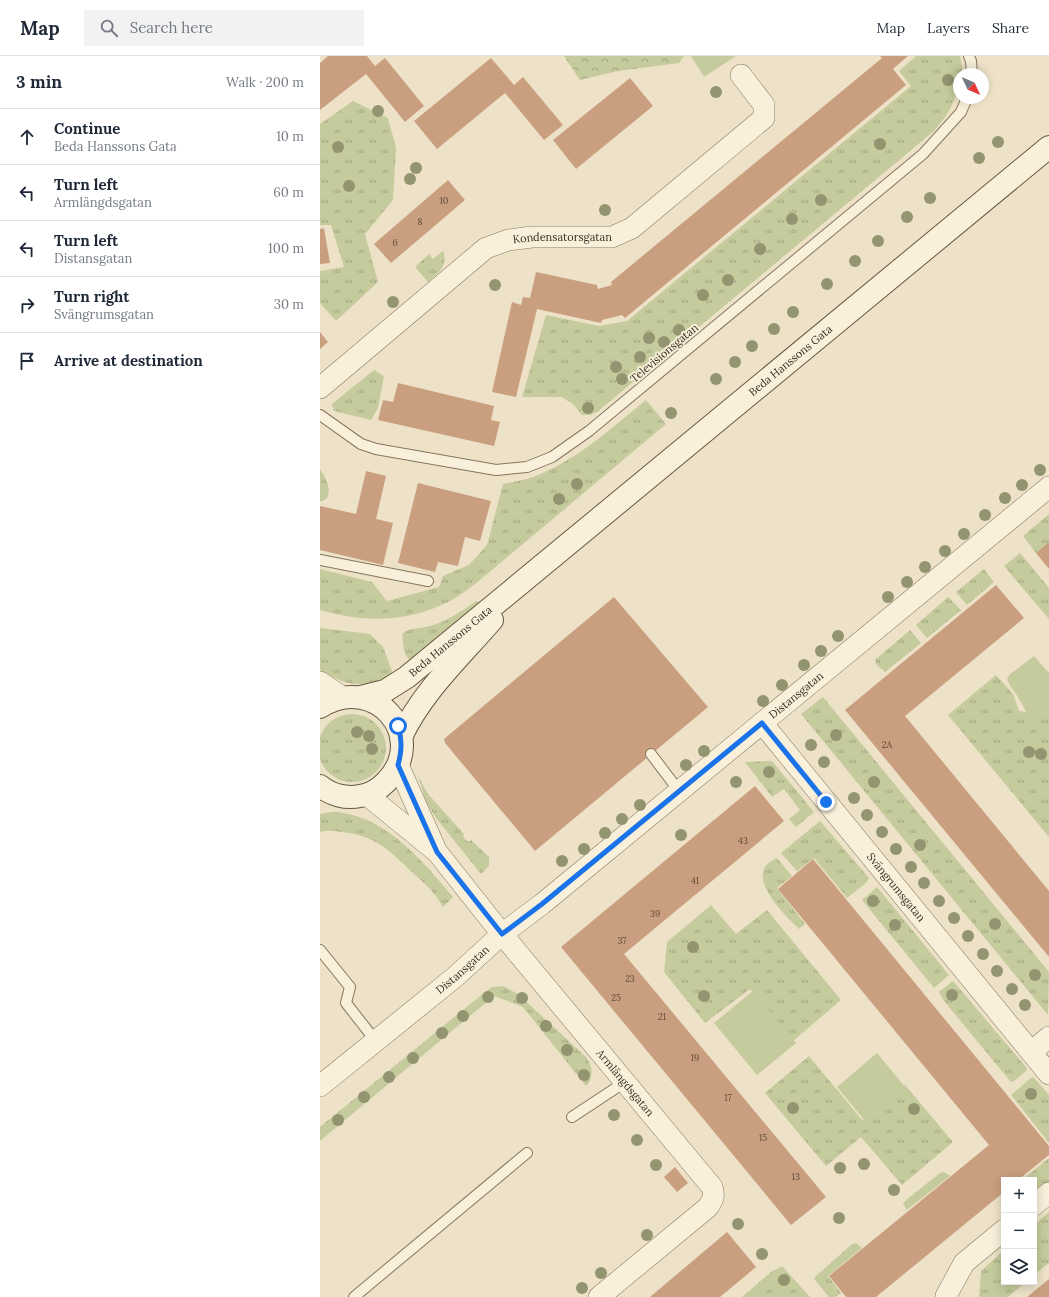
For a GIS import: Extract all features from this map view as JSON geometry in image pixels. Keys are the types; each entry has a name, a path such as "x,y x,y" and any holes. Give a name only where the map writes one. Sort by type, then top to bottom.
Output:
{"street":[{"name":"Kondensatorsgatan","path":"320,388 486,248 508,240 532,237 612,237 632,228 764,118 764,105 741,75"},
{"name":"Beda Hanssons Gata","path":"320,707 351,697 385,691 407,676 533,574 1049,147"},
{"name":"Distansgatan","path":"320,1086 375,1040 455,977 502,934 542,904 1049,487"},
{"name":"Beda Hanssons Gata","path":"401,737 410,718 424,698 533,574"},
{"path":"320,682 351,697"},
{"name":"Beda Hanssons Gata","path":"325,794 348,797 367,795 382,787 392,776 398,765 402,751 401,737 398,726 385,709 374,701 351,697"},
{"name":"Svängrumsgatan","path":"762,723 1049,1074"},
{"name":"Armlängdsgatan","path":"398,765 437,852"},
{"name":"Armlängdsgatan","path":"367,795 437,852 502,934 624,1082 706,1178 714,1194 712,1202 706,1208 599,1297"},
{"path":"1031,1052 1049,1037"},
{"path":"1037,1203 1049,1193"},
{"path":"946,1296 964,1263 1001,1232"}],"lane":[{"path":"968,56 971,61 972,68"},
{"name":"Televisionsgatan","path":"320,415 361,444 384,450 496,470 526,467 552,456 589,431 923,154 961,112 964,104"},
{"path":"320,560 428,581"},
{"path":"651,754 679,791"},
{"path":"320,950 350,987 346,1003 375,1040"},
{"path":"572,1117 624,1082"},
{"path":"354,1297 527,1153"}],"green space":[{"path":"564,56 684,56 679,63 618,71 580,80"},
{"path":"691,56 736,56 704,77"},
{"path":"916,56 960,56 962,68 953,68 953,103 949,112 934,131 597,412 590,415 582,415 573,404 562,397 522,397 546,315 599,326 627,321 911,86 899,71"},
{"path":"353,101 388,118 396,148 393,200 365,234 378,282 336,321 320,303 320,271 344,267 331,225 320,225 320,124"},
{"path":"443,251 445,261 444,265 442,269 428,282 415,267 429,254 433,259"},
{"path":"374,370 384,376 378,408 371,420 334,411 332,404"},
{"path":"646,400 666,424 459,596 436,608 403,617 370,619 320,610 320,569 372,582 387,601 439,587 443,576 469,565 487,545 503,484 530,478 562,464 591,444"},
{"path":"320,469 329,490 327,498 322,501 320,501"},
{"path":"1049,514 1049,542 1036,553 1023,536"},
{"path":"1020,553 1049,588 1049,619 1004,566"},
{"path":"984,569 994,582 967,605 956,592"},
{"path":"948,597 961,610 927,638 916,625"},
{"path":"476,601 480,602 479,605 411,661 408,658 404,649 402,634 404,632 433,625 446,620"},
{"path":"320,628 370,634 383,647 392,671 386,677 375,682 352,684 344,682 320,670"},
{"path":"910,630 921,643 885,672 876,664 875,660"},
{"path":"1034,656 1049,673 1049,717 1047,718 1034,718 1028,715 1007,680 1009,675"},
{"path":"996,675 1013,694 1019,711 1049,716 1049,837 948,715"},
{"path":"823,697 1049,972 1048,1015 801,714"},
{"path":"352,714 365,717 376,724 383,735 386,748 383,761 376,772 365,779 352,782 339,779 328,772 321,761 318,748 321,735 328,724 339,717"},
{"path":"772,761 814,812 796,827 789,819 800,810 784,789 772,797 745,762"},
{"path":"418,776 428,794 464,834 463,837 468,842 471,840 489,857 489,866 481,874 436,818 426,802"},
{"path":"331,812 350,814 367,820 384,829 414,854 453,897 443,907 433,892 425,884 388,850 372,840 353,834 330,831 320,832 320,814"},
{"path":"820,821 869,878 866,883 847,898 814,858 797,871 781,853"},
{"path":"777,858 792,876 777,888 805,924 799,929 776,904 764,883 763,873 767,865"},
{"path":"877,887 949,975 934,988 862,900"},
{"path":"711,905 736,934 767,910 841,1000 793,1041 750,989 705,1023 664,972 667,942"},
{"path":"953,981 1026,1067 1027,1070 1013,1082 1010,1081 944,1001 939,992"},
{"path":"503,986 518,994 586,1057 592,1072 586,1086 523,1007 494,996 320,1141 320,1127 480,996 492,987"},
{"path":"753,991 796,1043 757,1075 714,1023"},
{"path":"877,1053 906,1088 866,1122 837,1087"},
{"path":"809,1056 862,1120 905,1085 953,1142 902,1185 861,1137 826,1166 765,1093"},
{"path":"1032,1077 1049,1095 1049,1143 1011,1095"},
{"path":"1049,1158 1049,1182 1037,1192 1037,1177 1026,1177"},
{"path":"944,1172 950,1176 907,1210 903,1204 906,1200 940,1173"},
{"path":"1049,1212 1049,1263 1037,1273 1037,1249 1037,1222"},
{"path":"856,1243 862,1248 828,1276 841,1293 836,1297 829,1297 814,1279 815,1277 852,1244"},
{"path":"1001,1253 1001,1285 1022,1285 1008,1297 979,1297 981,1271"},
{"path":"782,1266 810,1297 742,1297 771,1272"}],"building":[{"path":"328,56 367,56 375,66 385,58 424,106 405,122 366,74 320,110 320,63"},
{"path":"880,56 908,56 893,69 906,85 625,318 622,315 602,320 601,323 537,309 516,397 492,392 512,302 521,305 523,297 530,298 536,272 597,285 598,289 612,285 611,282 882,58"},
{"path":"491,58 514,85 523,77 563,125 544,140 505,93 437,149 414,121"},
{"path":"630,78 653,106 576,169 553,140"},
{"path":"448,180 465,200 391,263 374,244"},
{"path":"324,228 330,263 320,264 320,229"},
{"path":"320,332 328,342 320,349"},
{"path":"398,383 494,406 491,420 500,422 494,446 378,420 383,400 393,402"},
{"path":"366,471 386,476 376,519 393,523 383,565 320,550 320,506 356,514"},
{"path":"418,483 491,501 480,541 465,537 458,566 438,562 435,572 398,563"},
{"path":"1049,542 1049,569 1036,553"},
{"path":"996,585 1024,618 905,716 1049,891 1049,957 845,710"},
{"path":"614,597 708,707 535,851 445,743 444,739"},
{"path":"755,786 784,821 624,954 826,1197 791,1225 561,947"},
{"path":"813,859 1049,1146 1049,1155 1022,1177 1001,1177 1001,1194 876,1297 846,1297 829,1276 989,1145 778,889"},
{"path":"675,1167 688,1183 677,1192 664,1177"},
{"path":"727,1232 756,1267 720,1297 650,1297"},
{"path":"1049,1279 1049,1297 1027,1297"}],"route":[{"path":"398,726 401,737 402,751 398,765 437,852 502,934 542,904 762,723 826,802"}]}
